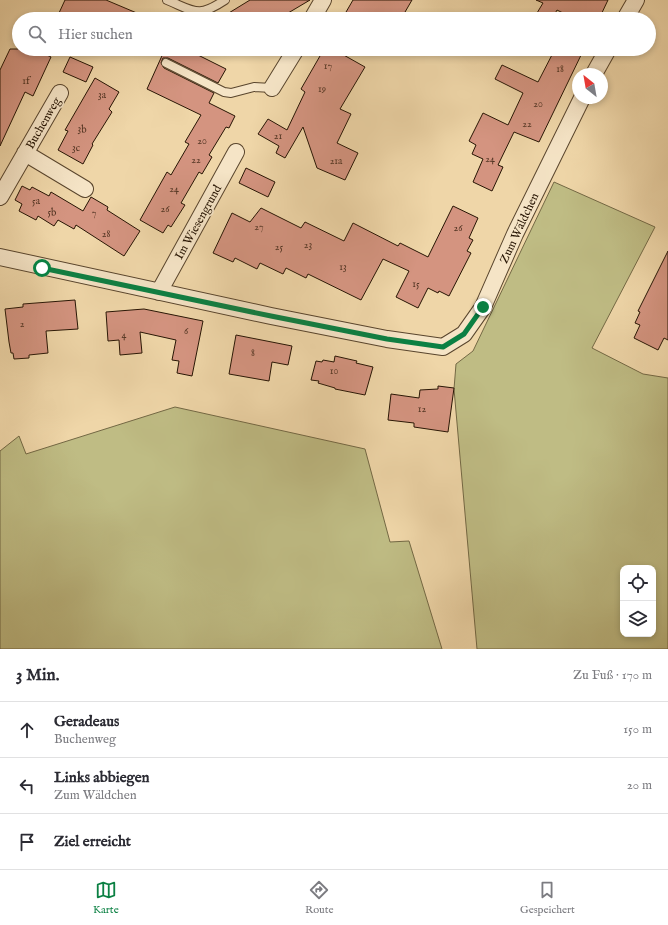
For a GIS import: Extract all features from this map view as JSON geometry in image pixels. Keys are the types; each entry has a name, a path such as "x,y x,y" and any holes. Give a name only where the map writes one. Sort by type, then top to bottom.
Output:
{"street":[{"path":"316,12 323,0"},
{"path":"629,12 636,0"},
{"path":"272,88 292,56"},
{"path":"597,68 604,56"},
{"name":"Buchenweg","path":"0,197 60,93"},
{"name":"Zum Wäldchen","path":"159,292 379,338 443,347 464,334 483,307 516,234 579,104"},
{"name":"Im Wiesengrund","path":"159,292 236,152"},
{"name":"Buchenweg","path":"25,153 85,189"},
{"path":"0,258 159,292"}],"lane":[{"path":"167,0 195,12 211,9 225,0"},
{"path":"166,63 224,92 231,93 254,87 272,88"}],"shaded area":[{"path":"554,182 655,227 592,348 643,374 668,378 668,649 477,649 454,389 456,364 473,351"},
{"path":"175,407 365,449 390,542 409,541 442,649 0,649 0,451 19,436 26,454"}],"building":[{"path":"65,0 106,0 134,12 59,12"},
{"path":"250,0 310,0 290,12 230,12"},
{"path":"353,0 412,0 405,12 346,12"},
{"path":"536,0 608,0 602,12 561,12 557,10 556,12 538,12 543,3"},
{"path":"10,49 12,49 12,56 51,57 33,96 25,92 0,146 0,70"},
{"path":"162,56 200,56 226,69 218,83 168,58 163,58 161,63 164,68 214,93 209,103 235,116 229,128 226,127 209,155 212,157 202,174 199,172 181,203 185,205 171,227 168,225 163,233 140,220 167,172 171,175 189,144 185,142 201,115 147,89"},
{"path":"320,56 345,56 365,67 340,109 351,114 337,143 358,153 345,180 317,168 303,127 285,158 276,153 279,146 258,134 268,119 287,130 305,92 301,89"},
{"path":"551,56 581,56 575,68 572,68 572,74 539,142 514,132 498,165 503,167 492,191 473,182 483,159 472,154 476,145 469,141 483,113 508,125 523,93 495,79 502,65 538,82"},
{"path":"70,57 93,67 86,82 63,72"},
{"path":"95,78 119,92 109,109 112,112 92,144 93,145 83,164 58,150 68,131 65,130"},
{"path":"246,168 275,182 268,197 239,183"},
{"path":"22,186 30,190 32,187 49,196 51,192 83,211 91,197 108,207 107,210 140,231 124,256 76,225 74,229 58,220 54,226 38,216 36,220 19,211 22,204 15,200"},
{"path":"453,206 478,218 469,238 473,240 467,251 471,253 449,296 428,288 418,308 396,297 409,271 383,259 361,300 308,274 306,278 286,268 283,274 260,263 257,269 235,258 233,262 213,253 232,213 250,222 261,208 301,228 305,222 344,241 353,223 398,246 400,243 428,257"},
{"path":"668,251 668,340 664,338 658,350 634,338 640,325 635,323 640,312 638,311"},
{"path":"75,300 78,329 46,331 48,353 29,355 29,358 14,359 9,342 5,309 23,307 23,304"},
{"path":"144,309 203,321 192,376 177,373 179,361 172,360 176,340 140,332 142,353 120,355 119,340 108,341 106,312"},
{"path":"236,335 292,346 288,365 272,362 269,381 229,374"},
{"path":"335,356 357,361 356,363 373,367 365,395 335,389 318,383 319,381 311,380 316,361 322,362 323,360 334,362"},
{"path":"438,386 454,388 448,432 414,427 414,423 388,420 391,394 419,398 420,390 438,389"}],"route":[{"path":"42,268 387,339 443,347 464,334 483,307"}]}
